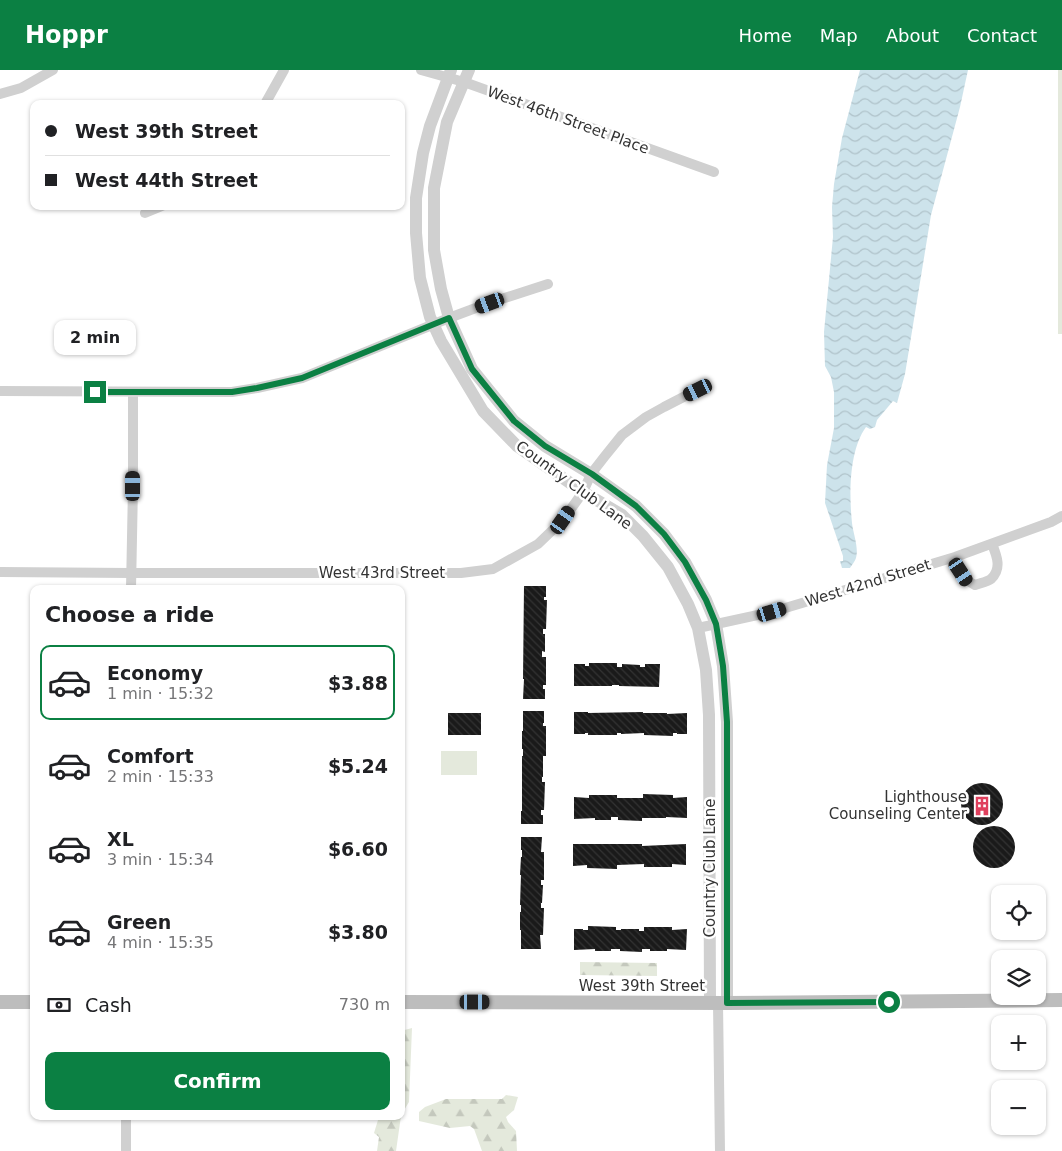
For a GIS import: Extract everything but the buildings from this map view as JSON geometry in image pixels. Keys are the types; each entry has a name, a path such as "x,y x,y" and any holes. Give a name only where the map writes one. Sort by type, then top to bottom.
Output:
{"main road":[{"name":"West 39th Street","path":"405,1002 718,1003 1062,1000"},
{"path":"0,1002 30,1002"}],"street":[{"path":"0,94 21,88 53,70"},
{"path":"267,100 284,70"},
{"name":"West 46th Street Place","path":"422,70 466,76 714,172"},
{"name":"Country Club Lane","path":"449,73 430,126 423,153 416,198 416,233 420,278 430,317 441,341 483,411 518,446 583,492 622,515 643,536 668,567 688,604 698,628 706,670 710,715 720,1151"},
{"name":"Country Club Lane","path":"466,76 447,122 434,188 434,250 441,289 449,318 472,369 514,421 545,446 592,474 636,506 664,534 685,562 706,600 716,624 723,666 727,722 718,1003"},
{"path":"145,213 152,210"},
{"path":"0,391 232,392 266,386 302,378 449,318 548,284"},
{"name":"West 43rd Street","path":"0,572 461,572 493,569 538,544 563,520 583,492 604,456 622,435 664,407 698,390"},
{"path":"131,585 133,392"},
{"name":"West 42nd Street","path":"698,628 772,612 955,557 1051,522 1062,516"},
{"path":"955,557 966,581 975,585 990,580 998,568 997,556 992,544"},
{"path":"126,1120 126,1151"}],"green space":[{"path":"1058,70 1062,70 1062,334 1058,334"},
{"path":"441,751 477,751 477,775 441,775"},
{"path":"580,962 657,963 657,976 580,975"},
{"path":"412,1028 409,1102 405,1108 405,1030"},
{"path":"506,1095 518,1097 514,1110 506,1117 516,1131 517,1151 482,1151 474,1129 470,1126 450,1128 419,1121 419,1112 425,1107 446,1099 502,1099"},
{"path":"378,1120 400,1120 396,1151 377,1151 379,1137 374,1133"}],"water":[{"path":"860,70 968,70 931,215 905,374 897,403 893,401 877,420 875,427 870,429 866,427 856,448 853,460 851,499 852,523 857,554 850,568 842,568 840,561 843,561 843,556 825,503 827,465 834,428 834,392 831,377 825,366 824,332 833,237 832,207 834,184 842,138"}],"place":[{"name":"Lighthouse Counseling Center","path":"982,806"}],"route":[{"path":"95,392 232,392 257,388 302,378 449,318 472,369 514,421 545,446 592,474 636,506 664,534 685,562 706,600 716,624 723,666 727,722 727,1003 889,1002"}]}
